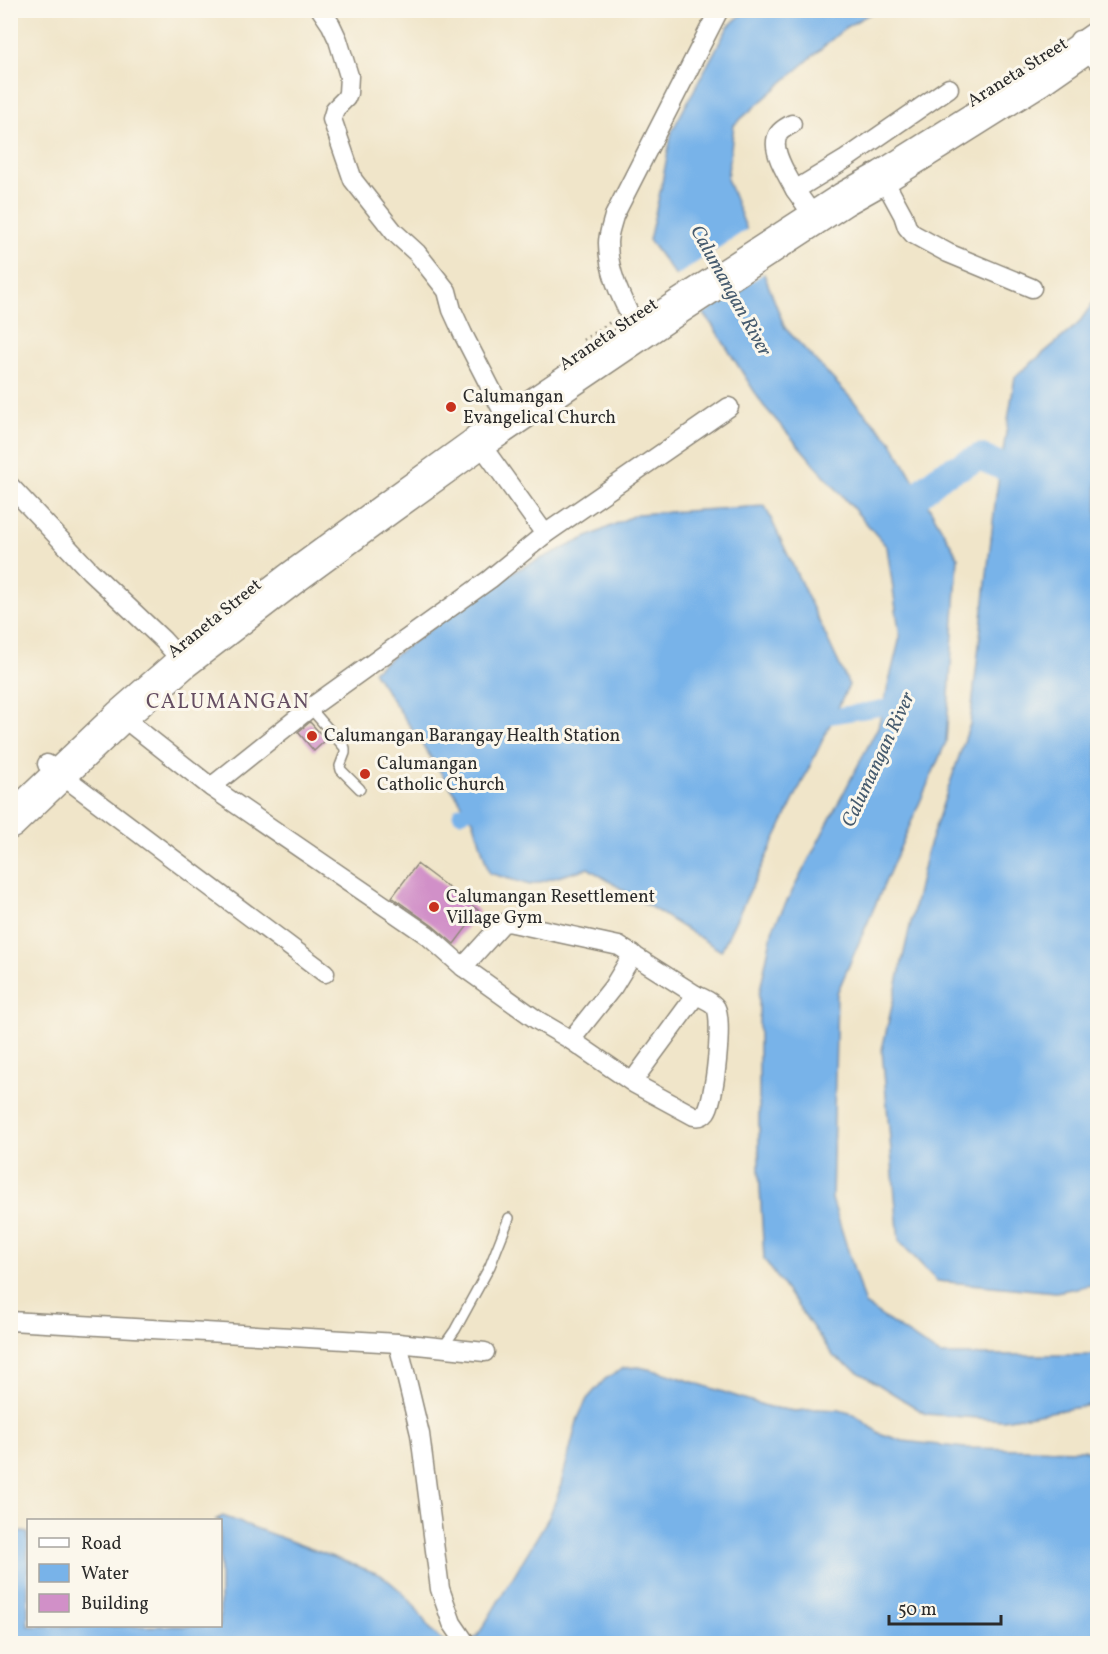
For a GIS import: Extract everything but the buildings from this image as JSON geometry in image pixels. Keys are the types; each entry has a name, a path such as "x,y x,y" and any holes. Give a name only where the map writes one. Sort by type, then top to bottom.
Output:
{"highway":[{"name":"Araneta Street","path":"506,415 632,319 676,299 764,242 806,205 879,170 970,102 1091,41"},
{"path":"10,800 53,769 116,712 172,650 291,579 474,436 676,299"},
{"path":"10,822 53,769"}],"street":[{"path":"321,10 335,32 349,76 348,93 335,109 332,119 353,180 394,232 417,253 447,291 452,310 463,334 506,415"},
{"path":"632,319 623,302 610,260 608,241 614,216 719,10"},
{"path":"792,124 780,132 775,141 776,151 806,205 846,159 949,88"},
{"path":"879,170 907,227 913,234 948,253 1032,288"},
{"path":"211,787 309,708 490,579 545,534 729,407"},
{"path":"474,436 545,534"},
{"path":"10,486 90,571 172,650"},
{"path":"116,712 211,787 427,934 464,967 537,1020 571,1040 632,1082 694,1116 699,1117 706,1113 710,1104 717,1064 718,1016 716,1008 633,954 619,946 508,922 502,924 464,967"},
{"path":"53,769 325,973"},
{"path":"571,1040 613,987 633,954"},
{"path":"632,1082 696,995"},
{"path":"10,1321 398,1344 484,1352"},
{"path":"398,1344 420,1434 440,1589 452,1623 468,1644"}],"lane":[{"path":"309,708 345,747 341,770 360,789"},
{"path":"441,1348 455,1330 490,1266 509,1218"}],"water":[{"name":"Calumangan River","path":"745,11 875,11 846,27 734,125 727,179 785,328 891,441 958,557 946,742 837,993 832,1199 865,1305 940,1355 1097,1355 1097,1404 1003,1420 926,1414 834,1357 764,1259 759,1170 759,995 773,928 878,727 900,637 887,547 763,405 713,326 649,240 672,131 728,27"},
{"path":"1097,297 1097,1284 1056,1292 937,1281 899,1241 882,1050 927,851 970,724 996,495 1015,377 1078,324"},
{"path":"765,506 849,685 721,951 588,868 530,885 489,873 474,822 373,671 504,576 637,514"},
{"path":"639,1367 665,1373 769,1407 795,1411 839,1410 853,1414 879,1433 903,1441 965,1448 1084,1450 1097,1454 1097,1643 456,1643 477,1637 549,1517 559,1492 578,1418 587,1399 605,1379 624,1368"},
{"path":"223,1516 381,1575 406,1596 439,1638 456,1643 11,1643 10,1530 27,1533 27,1627 222,1627 222,1519 217,1519"}],"pier":[{"path":"749,228 766,272 701,315 673,278"}],"waterway":[{"path":"893,517 942,475 980,457 1025,476 1033,483"},
{"name":"Calumangan River","path":"814,719 900,705"},
{"path":"460,814 485,804"}],"place":[{"name":"Calumangan Evangelical Church","path":"451,407"},
{"name":"Calumangan Barangay Health Station","path":"312,736"},
{"name":"Calumangan Catholic Church","path":"365,774"},
{"name":"Calumangan Resettlement Village Gym","path":"434,907"}],"district":[{"name":"CALUMANGAN","path":"228,702"}]}
